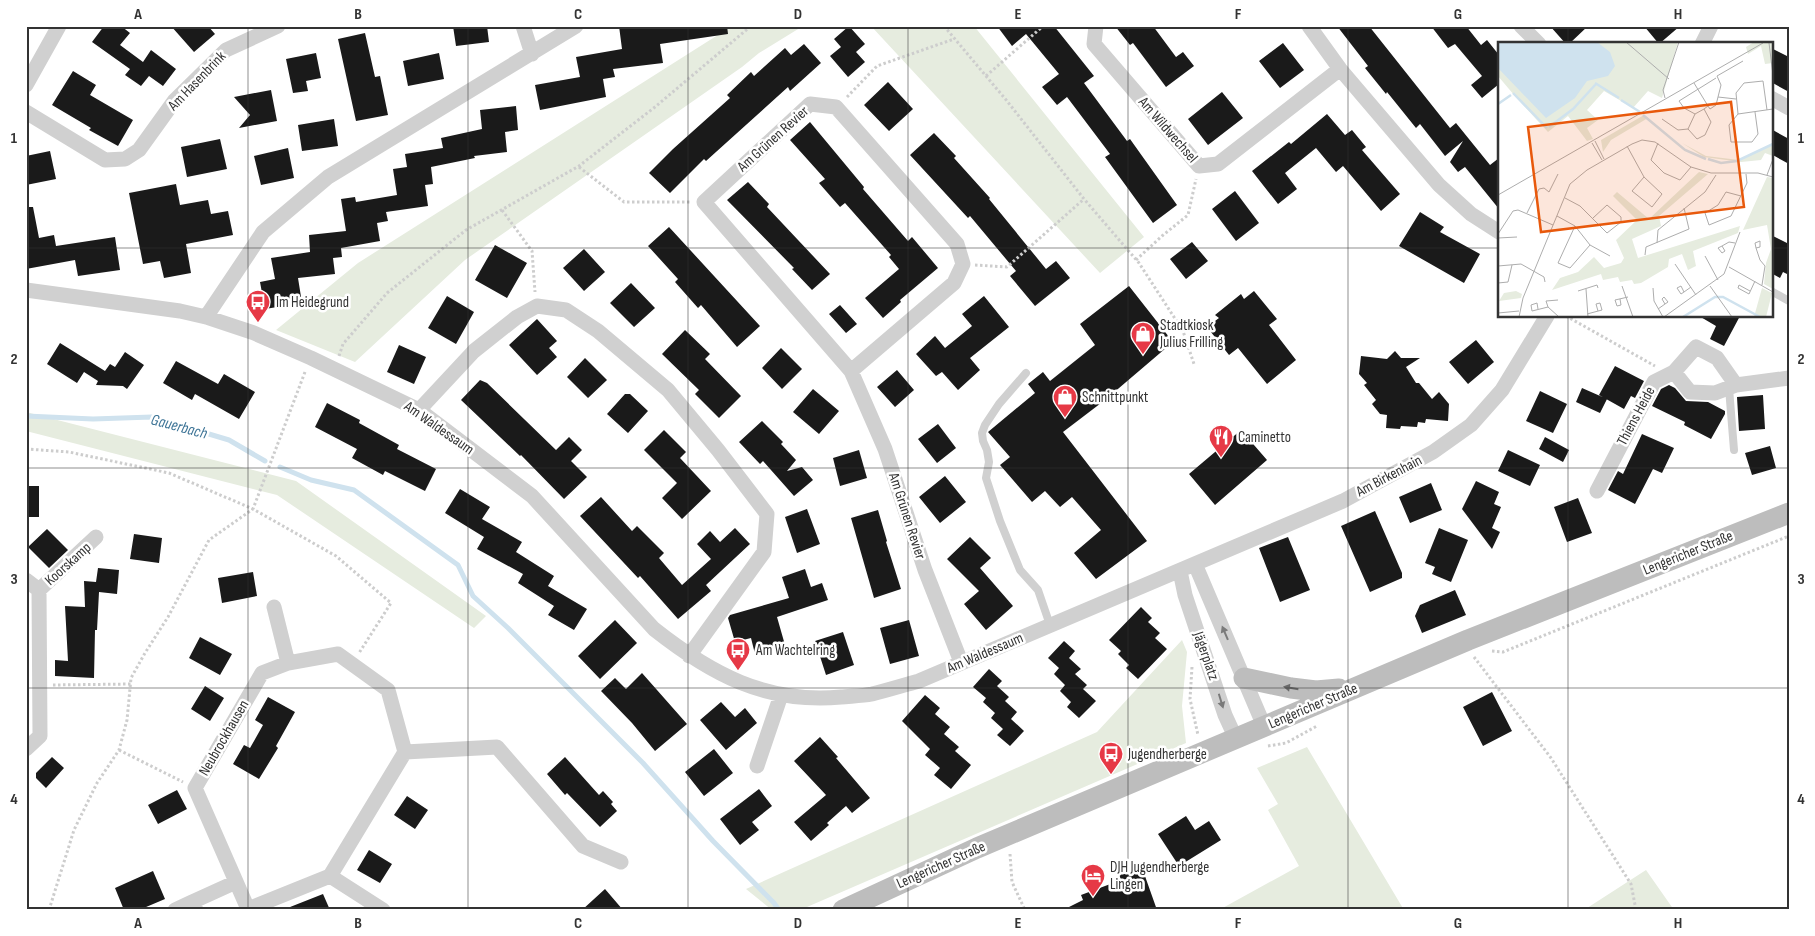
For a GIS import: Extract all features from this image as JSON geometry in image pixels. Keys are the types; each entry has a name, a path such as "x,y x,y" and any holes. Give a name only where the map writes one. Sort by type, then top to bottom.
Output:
{"main road":[{"name":"Lengericher Straße","path":"842,910 986,845 1468,640 1789,513"},
{"path":"1244,678 1316,691 1357,687"}],"street":[{"path":"26,85 60,26"},
{"name":"Am Hasenbrink","path":"26,112 105,160 125,159 139,150 175,100 226,50 278,26"},
{"path":"523,26 532,54"},
{"path":"206,317 263,232 328,177 576,26"},
{"name":"Am Wildwechsel","path":"1096,26 1094,44 1199,166 1218,164 1340,69"},
{"path":"1310,26 1340,69 1439,185 1471,214 1498,231"},
{"path":"1521,26 1537,42"},
{"path":"1703,42 1711,26"},
{"path":"1772,99 1789,108"},
{"name":"Am Grünen Revier","path":"836,107 810,104 704,202 851,371 884,449 925,570 961,662"},
{"path":"836,107 957,244 963,264 954,283 851,371"},
{"name":"Am Waldessaum","path":"26,290 180,311 206,317 254,333 336,369 419,410 532,496 654,629 689,656 736,681 781,695 823,698 870,694 920,680 1180,571"},
{"path":"419,410 474,351 517,317 537,306 566,310 598,331 668,390 718,450 767,514 764,552 689,656"},
{"name":"Am Birkenhain","path":"1180,571 1342,501 1433,452 1471,425 1502,390 1546,318"},
{"name":"Thiens Heide","path":"1597,491 1654,382 1672,373 1696,347 1717,358 1732,386"},
{"path":"1672,373 1690,392 1715,393 1732,386 1788,380"},
{"name":"Koorskamp","path":"26,749 40,736 38,666 39,590 96,537"},
{"name":"Jägerplatz","path":"1195,564 1264,726"},
{"name":"Jägerplatz","path":"1180,571 1185,595 1225,715 1236,739"},
{"name":"Koorskamp","path":"26,580 39,590"},
{"path":"274,607 288,663"},
{"name":"Neubrockhausen","path":"330,876 247,909 195,788 262,673 288,663 338,654 388,690 405,752"},
{"path":"756,766 781,695"},
{"path":"383,910 330,876 405,752 497,747 583,846 621,862"},
{"path":"175,910 194,906 236,882"}],"lane":[{"path":"1772,292 1789,301"},
{"path":"1026,373 999,404 985,425 982,433 987,450 986,478 1000,521 1020,570 1038,590 1050,625"},
{"path":"1732,386 1734,450"}],"path":[{"path":"336,369 343,344 387,293 466,230 579,166 655,107 751,26"},
{"path":"944,26 1007,101 1084,200 1136,260 1183,331 1194,364"},
{"path":"986,76 1042,27 1060,26"},
{"path":"836,107 878,66 954,39"},
{"path":"579,166 624,202 704,202"},
{"path":"1136,260 1188,215 1199,166"},
{"path":"963,264 1007,267 1084,200"},
{"path":"502,210 532,251 537,306"},
{"path":"1570,318 1672,373"},
{"path":"49,910 74,830 97,782 119,750 127,720 131,678 144,653 168,617 209,540 253,509 311,358"},
{"path":"26,449 69,452 169,473 253,509 336,556 391,603 352,664"},
{"path":"1488,650 1502,652 1511,649 1789,536"},
{"path":"1480,653 1473,656 1552,758 1631,884 1636,910"},
{"path":"1193,665 1190,699 1196,730 1206,752"},
{"path":"40,685 130,684"},
{"path":"119,750 195,788"},
{"path":"1010,854 1012,882 1025,910"}],"shaded area":[{"path":"732,26 803,26 759,53 742,67 465,260 355,362 276,330 358,263"},
{"path":"871,26 974,26 1144,237 1100,273"},
{"path":"26,412 296,481 486,616 474,628 277,495 26,431"},
{"path":"1182,640 1187,652 1182,706 1186,743 800,910 772,910 746,889 1097,732"},
{"path":"1307,747 1404,910 1219,910 1299,866 1268,810 1278,804 1257,768"},
{"path":"1646,870 1674,910 1584,910"}],"building":[{"path":"104,26 121,26 130,33 120,45 143,62 151,50 176,69 163,86 149,76 141,86 125,75 130,69 92,42"},
{"path":"171,26 208,26 215,34 194,52"},
{"path":"453,26 487,26 489,42 456,46"},
{"path":"619,26 727,26 728,34 660,44 663,63 613,69 615,77 603,79 606,97 540,110 535,85 580,77 576,57 622,49"},
{"path":"849,26 865,44 856,52 865,62 848,77 830,56 841,47 834,39"},
{"path":"997,26 1054,26 1094,76 1084,83 1127,141 1130,139 1177,205 1153,223 1105,157 1110,154 1067,97 1057,105 1042,87 1059,74 1026,34 1012,46"},
{"path":"1115,26 1153,26 1176,57 1183,52 1194,66 1166,87 1133,43 1130,45"},
{"path":"1337,26 1369,26 1450,128 1456,123 1490,165 1498,159 1498,208 1465,167 1458,172 1450,162 1463,141 1445,156 1420,124 1416,128 1387,92 1386,94 1365,68 1368,66"},
{"path":"1431,26 1466,26 1481,45 1487,40 1498,54 1498,85 1482,98 1471,85 1482,76 1455,44 1448,48"},
{"path":"1550,26 1588,26 1571,42 1564,42"},
{"path":"1644,26 1680,26 1661,42 1657,42"},
{"path":"365,33 375,77 380,76 388,115 356,121 338,39"},
{"path":"1283,43 1304,70 1280,88 1259,61"},
{"path":"804,44 821,63 790,91 788,87 706,161 704,159 670,193 649,173 730,98 727,95 751,72 754,76 785,48 791,55"},
{"path":"1772,48 1789,57 1789,92 1772,83"},
{"path":"316,53 321,78 306,81 308,91 293,93 286,59"},
{"path":"439,53 444,79 408,86 403,61"},
{"path":"73,71 96,85 90,95 133,120 118,146 89,130 91,128 52,105"},
{"path":"888,82 913,109 889,131 864,105"},
{"path":"271,90 277,121 239,128 250,115 234,97"},
{"path":"1222,92 1243,118 1208,145 1188,119"},
{"path":"516,106 518,130 505,132 507,152 474,156 475,158 431,167 433,184 425,185 428,206 386,212 388,221 377,223 380,241 341,248 342,257 333,258 335,274 298,278 302,303 265,309 260,282 275,279 271,258 310,252 309,235 346,231 341,199 355,197 356,202 397,195 393,169 407,167 405,154 443,148 441,138 482,129 480,110"},
{"path":"1327,114 1345,135 1352,130 1366,147 1362,150 1400,194 1381,211 1343,166 1336,172 1316,148 1285,173 1297,189 1278,204 1252,171 1289,142 1291,144"},
{"path":"334,119 338,146 302,151 298,125"},
{"path":"810,122 864,187 863,189 908,241 912,237 938,268 900,300 901,302 883,318 865,298 899,269 889,257 891,255 845,203 840,207 819,183 825,179 790,140"},
{"path":"1772,130 1789,139 1789,164 1772,155"},
{"path":"934,133 956,156 954,158 990,198 1046,269 1056,261 1070,278 1035,306 1010,276 1016,271 970,216 968,218 910,155"},
{"path":"220,139 227,169 187,177 181,147"},
{"path":"288,148 294,178 261,185 254,156"},
{"path":"50,151 56,179 26,185 26,156"},
{"path":"748,182 769,204 767,207 830,274 812,290 792,269 794,268 727,200"},
{"path":"176,184 180,205 208,200 211,214 228,211 233,235 186,244 191,273 164,278 160,261 143,264 129,193"},
{"path":"1235,191 1259,223 1236,241 1212,209"},
{"path":"26,207 33,207 39,238 54,235 56,246 115,237 120,270 78,276 75,260 26,269"},
{"path":"1420,212 1444,227 1440,232 1480,254 1464,283 1399,246"},
{"path":"669,227 760,326 737,347 701,305 698,308 675,282 678,279 648,246"},
{"path":"1772,236 1789,244 1789,275 1783,272 1780,278 1772,274"},
{"path":"1192,242 1208,261 1186,279 1170,259"},
{"path":"495,245 527,263 507,298 475,280"},
{"path":"584,249 605,272 584,291 563,268"},
{"path":"631,283 655,308 634,327 610,303"},
{"path":"1129,286 1173,342 1105,400 1063,432 1147,541 1096,579 1074,553 1101,530 1072,497 1060,507 1045,491 1032,502 1000,465 1010,457 988,432 1035,393 1028,384 1043,372 1050,381 1095,345 1080,324"},
{"path":"1254,291 1277,319 1269,325 1296,360 1267,384 1238,348 1229,355 1207,327 1219,318 1215,315 1241,294 1244,299"},
{"path":"447,296 474,312 456,344 428,328"},
{"path":"984,296 1009,327 970,358 980,370 958,390 942,372 936,376 916,354 935,336 945,348 972,326 962,314"},
{"path":"840,305 857,324 846,333 829,314"},
{"path":"1702,318 1739,318 1724,346 1710,339 1716,326"},
{"path":"537,319 557,341 549,348 557,357 537,375 509,345"},
{"path":"685,330 710,354 705,359 741,396 719,418 695,394 699,390 662,354"},
{"path":"1476,340 1494,362 1468,384 1449,362"},
{"path":"60,343 105,371 110,364 115,367 125,352 144,365 127,389 123,386 96,385 98,381 84,372 77,383 47,364"},
{"path":"399,345 426,357 414,384 387,372"},
{"path":"781,348 802,369 782,389 762,368"},
{"path":"1395,351 1401,358 1420,358 1406,367 1416,383 1419,383 1432,399 1439,392 1449,404 1448,421 1426,419 1425,423 1418,422 1417,427 1401,426 1400,429 1386,428 1387,415 1380,414 1372,404 1376,400 1364,385 1367,383 1359,374 1361,356 1387,359"},
{"path":"585,358 607,380 588,398 567,377"},
{"path":"176,361 218,384 224,374 255,392 239,419 195,394 192,400 163,383"},
{"path":"1615,366 1644,381 1635,398 1631,396 1624,409 1599,395"},
{"path":"897,370 914,390 895,407 877,387"},
{"path":"480,380 487,383 556,450 569,437 582,450 571,461 587,477 564,499 521,455 461,400"},
{"path":"1669,385 1675,388 1686,401 1708,402 1725,411 1711,439 1684,425 1685,422 1652,406 1661,389"},
{"path":"1582,388 1607,399 1600,413 1576,402"},
{"path":"813,389 839,411 819,434 793,412"},
{"path":"1540,391 1567,404 1553,433 1526,421"},
{"path":"625,394 630,394 648,411 628,433 607,414"},
{"path":"1763,395 1765,429 1739,431 1737,397"},
{"path":"327,403 360,420 359,423 399,445 397,449 436,469 425,491 385,471 383,475 352,458 357,449 315,427"},
{"path":"762,421 783,442 781,444 796,460 787,471 802,467 813,480 794,496 763,461 760,464 739,442"},
{"path":"938,424 956,448 937,463 918,439"},
{"path":"664,430 686,452 680,458 711,491 682,519 662,498 677,483 644,450"},
{"path":"1241,430 1267,460 1215,505 1189,474"},
{"path":"1642,434 1674,448 1662,473 1653,469 1635,504 1608,490 1618,471 1623,474"},
{"path":"1545,437 1569,450 1563,462 1539,449"},
{"path":"1770,446 1776,468 1752,475 1745,453"},
{"path":"859,450 867,478 840,486 833,458"},
{"path":"1508,450 1540,465 1530,486 1498,471"},
{"path":"945,476 966,502 940,523 919,497"},
{"path":"1476,481 1499,492 1494,504 1501,507 1492,528 1500,532 1492,549 1462,509"},
{"path":"1431,483 1442,510 1410,523 1399,497"},
{"path":"26,486 39,486 39,517 26,517"},
{"path":"460,489 490,507 482,519 522,542 516,552 554,576 548,586 587,609 574,630 548,615 554,606 518,583 523,574 477,549 484,537 445,513"},
{"path":"601,497 632,531 637,526 664,553 659,558 682,585 711,559 697,544 710,531 720,542 735,528 750,544 706,585 711,591 678,619 640,576 638,578 580,516"},
{"path":"1578,498 1592,533 1567,542 1554,507"},
{"path":"807,509 820,544 797,553 785,517"},
{"path":"878,510 901,589 874,598 851,518"},
{"path":"1375,511 1402,573 1402,578 1370,592 1341,526"},
{"path":"1439,528 1468,540 1451,582 1432,574 1435,567 1425,563"},
{"path":"47,529 68,550 49,568 28,547"},
{"path":"134,534 162,538 159,563 130,559"},
{"path":"970,537 991,558 980,568 1013,606 986,630 964,604 979,591 947,559"},
{"path":"1288,537 1310,590 1280,602 1259,548"},
{"path":"98,568 119,570 117,594 99,592 97,630 95,630 94,678 55,676 55,660 68,661 65,606 85,607 84,581 96,582"},
{"path":"805,569 811,587 822,583 828,600 777,617 785,645 755,654 751,638 735,642 728,618 730,615 789,598 782,577"},
{"path":"253,572 257,596 222,603 218,578"},
{"path":"1455,590 1466,615 1422,633 1415,616 1420,605"},
{"path":"1141,607 1152,618 1148,622 1160,633 1155,638 1167,649 1138,679 1126,668 1129,665 1118,654 1121,651 1109,640"},
{"path":"615,620 637,643 600,679 578,656"},
{"path":"909,620 919,656 890,664 880,628"},
{"path":"843,632 854,665 826,675 815,641"},
{"path":"200,637 232,654 220,675 189,658"},
{"path":"1064,641 1075,651 1069,658 1081,669 1075,674 1087,685 1083,689 1096,701 1079,718 1067,707 1071,702 1060,691 1065,685 1054,674 1059,668 1048,658"},
{"path":"989,669 1002,681 997,686 1009,697 1005,701 1017,712 1011,719 1024,731 1010,746 997,735 1003,729 991,718 995,713 983,702 986,698 973,687"},
{"path":"642,673 687,724 655,751 632,723 601,691 615,678 626,689"},
{"path":"205,686 224,698 210,721 191,709"},
{"path":"1492,692 1512,731 1483,746 1463,707"},
{"path":"925,695 940,708 935,714 950,727 944,734 959,747 955,751 971,765 951,789 934,775 940,768 925,755 930,749 902,721"},
{"path":"268,697 295,712 276,746 278,748 259,779 233,764 244,745 250,748 263,725 255,720"},
{"path":"721,702 735,717 745,708 757,723 726,750 700,720"},
{"path":"820,737 870,798 852,813 846,806 811,841 794,822 826,795 794,761"},
{"path":"714,749 733,773 704,796 685,772"},
{"path":"52,757 64,768 46,788 36,778 36,773"},
{"path":"565,757 599,795 603,791 613,802 611,804 617,811 600,827 567,793 565,795 547,774"},
{"path":"759,789 772,806 752,822 759,830 740,845 720,819"},
{"path":"177,790 187,809 158,824 148,805"},
{"path":"407,796 428,810 415,829 394,815"},
{"path":"1186,816 1195,830 1209,821 1221,840 1179,866 1158,834"},
{"path":"369,850 392,864 380,883 357,870"},
{"path":"1140,862 1157,910 1063,910 1083,900 1081,895 1121,880 1118,871"},
{"path":"153,871 165,899 139,910 124,910 115,888"},
{"path":"605,889 623,910 582,910"},
{"path":"323,894 330,910 285,910 285,909"}],"waterway":[{"name":"Gauerbach","path":"26,416 93,419 152,417 229,440 265,461"},
{"path":"280,467 311,480 354,490 458,565 473,596 508,628 643,763 713,841 779,910"},
{"path":"1645,910 1651,910"}],"place":[{"name":"Im Heidegrund","path":"258,323"},
{"name":"Stadtkiosk Julius Frilling","path":"1143,355"},
{"name":"Schnittpunkt","path":"1065,418"},
{"name":"Caminetto","path":"1221,458"},
{"name":"Am Wachtelring","path":"738,671"},
{"name":"Jugendherberge","path":"1111,775"},
{"name":"DJH Jugendherberge Lingen","path":"1093,897"}]}
